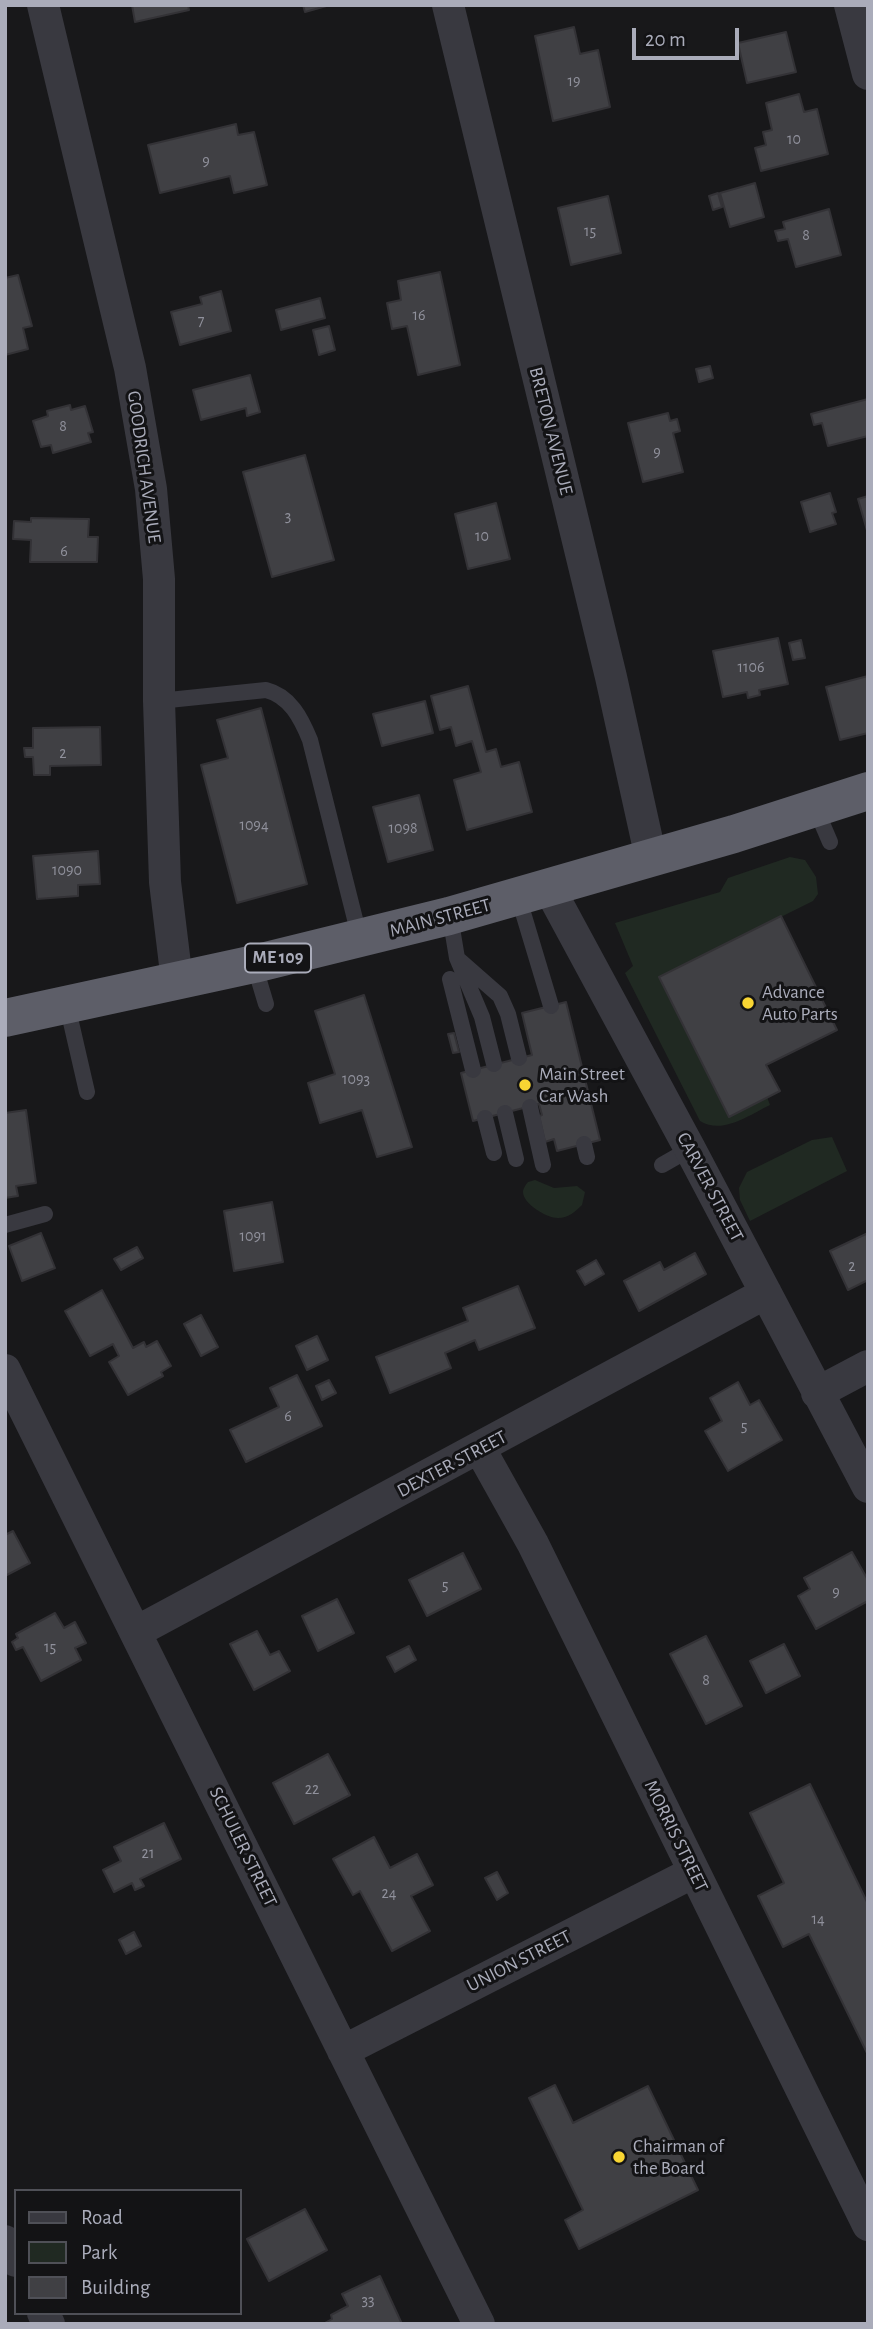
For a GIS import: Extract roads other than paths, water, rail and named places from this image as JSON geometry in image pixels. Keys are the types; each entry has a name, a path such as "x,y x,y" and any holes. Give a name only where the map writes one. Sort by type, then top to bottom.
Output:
{"highway":[{"name":"MAIN STREET","path":"5,1018 254,964 449,916 734,834 868,791"}],"street":[{"name":"GOODRICH AVENUE","path":"43,5 130,368 152,489 159,579 159,701 165,882 177,981"},
{"name":"BRETON AVENUE","path":"448,5 611,677 651,858"},
{"path":"850,5 868,74"},
{"name":"CARVER STREET","path":"533,892 700,1160 868,1488"},
{"name":"DEXTER STREET","path":"136,1632 766,1293"},
{"path":"817,1393 868,1366"},
{"name":"SCHULER STREET","path":"5,1370 480,2324"},
{"name":"MORRIS STREET","path":"480,1449 533,1544 868,2225"},
{"name":"UNION STREET","path":"344,2051 694,1872"},
{"path":"5,2241 14,2257"}],"lane":[{"path":"159,701 266,690 280,694 302,719 310,740 360,939"},
{"path":"815,807 830,842"},
{"path":"533,892 531,939 551,1006"},
{"path":"449,916 457,958 482,1017 494,1064"},
{"path":"457,958 500,996 508,1014 519,1058"},
{"path":"254,964 266,1004"},
{"path":"450,979 473,1070"},
{"path":"67,1005 87,1092"},
{"path":"530,1107 543,1165"},
{"path":"505,1113 516,1159"},
{"path":"485,1118 494,1153"},
{"path":"662,1165 700,1160"},
{"path":"5,1225 45,1214"}],"place":[{"name":"Advance Auto Parts","path":"748,1003"},
{"name":"Main Street Car Wash","path":"525,1085"},
{"name":"Chairman of the Board","path":"619,2157"}]}
